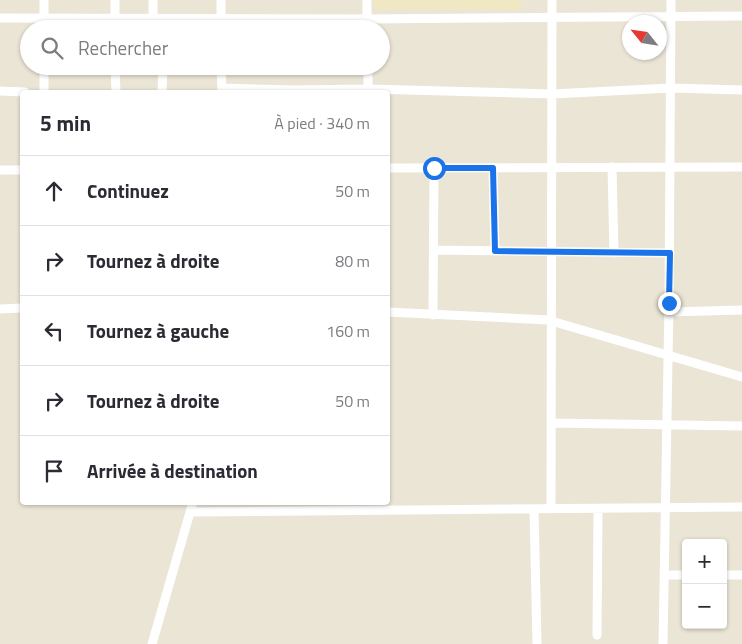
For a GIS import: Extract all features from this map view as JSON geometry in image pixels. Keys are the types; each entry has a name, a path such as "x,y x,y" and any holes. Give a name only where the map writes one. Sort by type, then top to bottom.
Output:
{"street":[{"path":"44,0 44,18"},
{"path":"115,0 115,18"},
{"path":"153,0 153,18"},
{"path":"221,0 221,18"},
{"path":"367,0 367,19"},
{"path":"551,509 552,0"},
{"path":"663,644 670,253 671,0"},
{"path":"0,18 367,19 742,16"},
{"path":"44,75 44,90"},
{"path":"115,75 116,90"},
{"path":"162,90 163,75"},
{"path":"222,75 222,90 292,90"},
{"path":"368,75 368,90"},
{"path":"390,91 552,94 671,88 742,90"},
{"path":"0,91 20,92"},
{"path":"612,167 614,252"},
{"path":"390,168 742,167"},
{"path":"434,168 434,315"},
{"path":"493,168 495,251"},
{"path":"0,170 20,170"},
{"path":"434,250 670,253"},
{"path":"0,309 20,308"},
{"path":"669,312 742,310"},
{"path":"390,312 551,321 742,377"},
{"path":"551,423 742,426"},
{"path":"152,644 192,505"},
{"path":"191,512 742,507"},
{"path":"534,509 537,644"},
{"path":"597,635 598,509"},
{"path":"727,575 742,574"},
{"path":"664,575 682,575"}],"shaded area":[{"path":"373,0 521,0 521,10 373,9"}],"route":[{"path":"434,168 493,168 495,251 670,253 669,303"}]}
